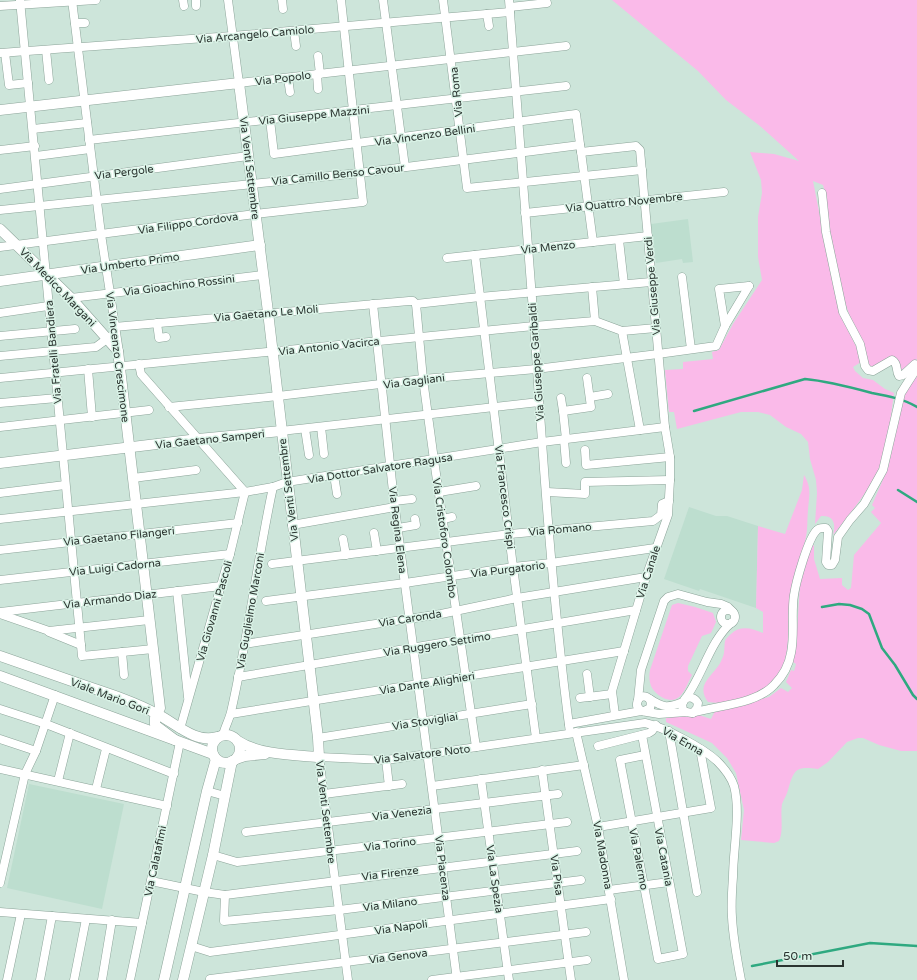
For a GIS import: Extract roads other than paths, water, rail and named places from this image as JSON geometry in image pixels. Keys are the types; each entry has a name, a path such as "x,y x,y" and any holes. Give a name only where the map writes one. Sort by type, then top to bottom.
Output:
{"street":[{"path":"0,6 20,3 96,0"},
{"name":"Via Venti Settembre","path":"228,0 260,245 314,701 319,757 348,980"},
{"path":"282,0 283,9"},
{"path":"341,0 359,172"},
{"path":"383,0 405,167"},
{"name":"Via Roma","path":"443,0 452,59 463,159 469,186 522,182"},
{"name":"Via Vincenzo Crescimone","path":"72,1 101,234 110,294 112,333"},
{"name":"Via Fratelli Bandiera","path":"20,3 36,156 54,372 82,656 122,652"},
{"name":"Via Arcangelo Camiolo","path":"3,53 446,18 487,14 510,6 547,3"},
{"name":"Via Giuseppe Garibaldi","path":"510,6 512,52 521,152 548,530 569,724 573,733"},
{"path":"487,14 489,26"},
{"path":"75,23 86,23"},
{"path":"294,31 296,46"},
{"name":"Via Popolo","path":"0,110 566,46"},
{"path":"46,50 49,80"},
{"path":"3,53 9,85 28,83"},
{"path":"318,56 318,89"},
{"path":"288,78 290,92"},
{"name":"Via Giuseppe Mazzini","path":"89,140 566,86"},
{"name":"Via Vincenzo Bellini","path":"270,120 274,154 576,114 581,148"},
{"path":"33,129 87,123"},
{"path":"0,150 35,146"},
{"name":"Via Camillo Benso Cavour","path":"0,210 405,167 521,152 636,146"},
{"name":"Via Giuseppe Verdi","path":"636,146 640,150 665,427"},
{"path":"581,148 593,242"},
{"path":"36,156 90,149"},
{"name":"Via Pergole","path":"0,189 248,156"},
{"path":"522,182 642,170"},
{"name":"Via Filippo Cordova","path":"0,248 360,200 359,172"},
{"name":"Via Quattro Novembre","path":"525,213 724,192"},
{"path":"822,193 826,232 843,312 860,344 865,366 868,370 873,370 892,360 895,361 897,365 899,376 903,375 915,364 917,365"},
{"name":"Via Medico Margani","path":"0,229 18,245 45,274 112,333 118,351"},
{"name":"Via Menzo","path":"447,258 648,236"},
{"path":"619,240 624,284"},
{"name":"Via Umberto Primo","path":"0,281 260,245"},
{"name":"Via Francesco Crispi","path":"475,255 513,567 536,738"},
{"name":"Via Gioachino Rossini","path":"71,298 263,275"},
{"path":"682,277 691,349"},
{"name":"Via Gaetano Le Moli","path":"112,333 157,323 268,312 409,300 416,304 531,292 652,282"},
{"path":"749,286 741,300 725,326 719,289 749,286"},
{"path":"592,287 595,321"},
{"name":"Via Regina Elena","path":"373,304 390,466 428,755"},
{"name":"Via Cristoforo Colombo","path":"416,304 423,379 476,747"},
{"path":"0,314 48,306"},
{"name":"Via Antonio Vacirca","path":"0,378 484,330 595,321 622,331 656,328"},
{"path":"157,323 159,338 166,337"},
{"name":"Via Gagliani","path":"170,407 382,385 423,379 536,369 716,346 725,326"},
{"path":"0,336 75,329"},
{"path":"622,331 640,430"},
{"path":"0,356 96,347 112,333"},
{"name":"Via Vincenzo Crescimone","path":"118,351 124,366 125,413 160,708 157,714"},
{"path":"140,364 141,374 244,492"},
{"path":"690,712 683,708 684,701 695,685 720,635 735,618 733,612 728,607 721,604 707,602 678,594 668,597 664,601 641,670 637,708 643,711 659,714 690,712 744,701 760,696 768,691 781,676 791,653 794,595 798,576 809,544 817,530 822,527 826,528 828,531 826,562 828,565 832,565 835,560 838,537 864,504 883,470 901,393 917,368"},
{"path":"88,369 92,417"},
{"path":"563,411 592,407 587,378"},
{"path":"590,397 608,394"},
{"path":"0,404 57,398"},
{"path":"561,398 566,463"},
{"name":"Via Gaetano Samperi","path":"0,463 198,439 305,429 539,402"},
{"path":"0,427 149,410"},
{"path":"321,427 324,454"},
{"name":"Via Dottor Salvatore Ragusa","path":"0,519 244,492 273,487 287,482 499,450 542,442 665,427"},
{"name":"Via Canale","path":"615,715 612,694 655,548 668,515 670,457 665,427"},
{"path":"305,429 309,455"},
{"path":"585,450 586,465 670,457"},
{"path":"133,478 196,470"},
{"path":"334,475 337,494"},
{"path":"546,492 584,494 585,482 670,480"},
{"path":"0,492 65,485"},
{"path":"439,492 476,486"},
{"name":"Via Guglielmo Marconi","path":"220,736 231,714 266,516 273,487"},
{"name":"Via Giovanni Pascoli","path":"180,728 189,702 230,554 244,492"},
{"path":"292,525 395,504 412,498"},
{"name":"Via Romano","path":"272,564 510,534 657,519 661,515 662,504 669,501"},
{"path":"443,519 452,517"},
{"path":"398,528 416,525 414,519"},
{"name":"Via Gaetano Filangeri","path":"0,550 238,523"},
{"path":"374,533 377,551"},
{"path":"343,539 346,555"},
{"name":"Via Purgatorio","path":"266,601 513,567 551,564 655,548"},
{"name":"Via Luigi Cadorna","path":"0,580 230,554"},
{"name":"Via Caronda","path":"244,644 441,614 517,598 646,577"},
{"name":"Via Armando Diaz","path":"0,612 221,586"},
{"path":"177,591 189,702"},
{"path":"707,602 727,624 731,623"},
{"name":"Via Ruggero Settimo","path":"238,677 636,610"},
{"path":"720,635 722,617 726,610 733,612"},
{"path":"0,612 81,645"},
{"path":"49,631 149,620"},
{"path":"124,675 122,652 153,649"},
{"name":"Via Dante Alighieri","path":"231,714 624,651"},
{"name":"Viale Mario Gori","path":"0,656 126,700 157,714 180,728 204,739 210,740 220,736"},
{"path":"587,674 590,697"},
{"name":"Viale Mario Gori","path":"0,676 55,695 214,756"},
{"path":"569,724 648,710 651,707 651,702 640,678"},
{"path":"690,712 697,708 695,685"},
{"path":"580,698 612,694"},
{"path":"0,883 25,774 36,751 55,695"},
{"path":"615,715 642,697 648,698 664,707 670,707 690,698 708,707 715,707"},
{"name":"Via Stovigliai","path":"318,738 532,704"},
{"path":"0,709 46,724 106,749 174,774"},
{"path":"157,714 154,721 155,725 178,741"},
{"name":"Via Enna","path":"573,733 645,723 668,731 700,749 717,761 727,773 734,786 737,805 732,876 732,916 741,980"},
{"path":"598,746 642,735 652,731 656,726"},
{"path":"668,731 697,892"},
{"path":"58,781 70,733"},
{"name":"Via Salvatore Noto","path":"273,753 386,760 573,733"},
{"name":"Via Madonna","path":"573,733 584,765 598,827 610,890 624,980"},
{"name":"Via Catania","path":"642,735 683,954 658,959"},
{"path":"164,980 207,791 214,756 212,745 220,736 231,736 248,746 273,753"},
{"path":"0,739 36,751"},
{"name":"Via Calatafimi","path":"130,980 174,774 178,741"},
{"path":"183,980 213,855 225,796 234,760 240,750 238,741"},
{"path":"96,789 106,749"},
{"path":"598,827 710,808 700,749"},
{"path":"214,756 222,762 246,756 273,753"},
{"name":"Via Piacenza","path":"428,755 457,978"},
{"name":"Via Palermo","path":"645,755 620,760 658,959"},
{"path":"386,760 389,786"},
{"path":"432,786 584,765"},
{"path":"0,769 96,789 167,806"},
{"name":"Via Pisa","path":"542,770 572,980"},
{"name":"Via La Spezia","path":"480,779 509,980"},
{"path":"324,794 402,784"},
{"path":"207,791 225,796"},
{"name":"Via Venezia","path":"246,832 558,794"},
{"name":"Via Torino","path":"213,855 237,862 567,822"},
{"path":"0,838 9,840"},
{"name":"Via Firenze","path":"151,881 225,895 577,850"},
{"name":"Via Milano","path":"225,895 224,921 339,910 581,880"},
{"path":"610,890 669,882"},
{"name":"Via Napoli","path":"192,946 210,952 611,899"},
{"path":"0,912 142,923"},
{"path":"7,980 21,914"},
{"path":"40,980 52,916"},
{"path":"74,980 86,919"},
{"path":"102,980 112,920"},
{"name":"Via Genova","path":"210,979 586,932"},
{"path":"432,980 457,978 587,960"}],"waterway":[{"path":"694,411 805,379 847,386 901,400 917,407"},
{"path":"898,490 917,502"},
{"path":"822,607 839,604 850,605 862,609 869,614 882,648 917,699"},
{"path":"752,966 870,943 917,946"}]}
